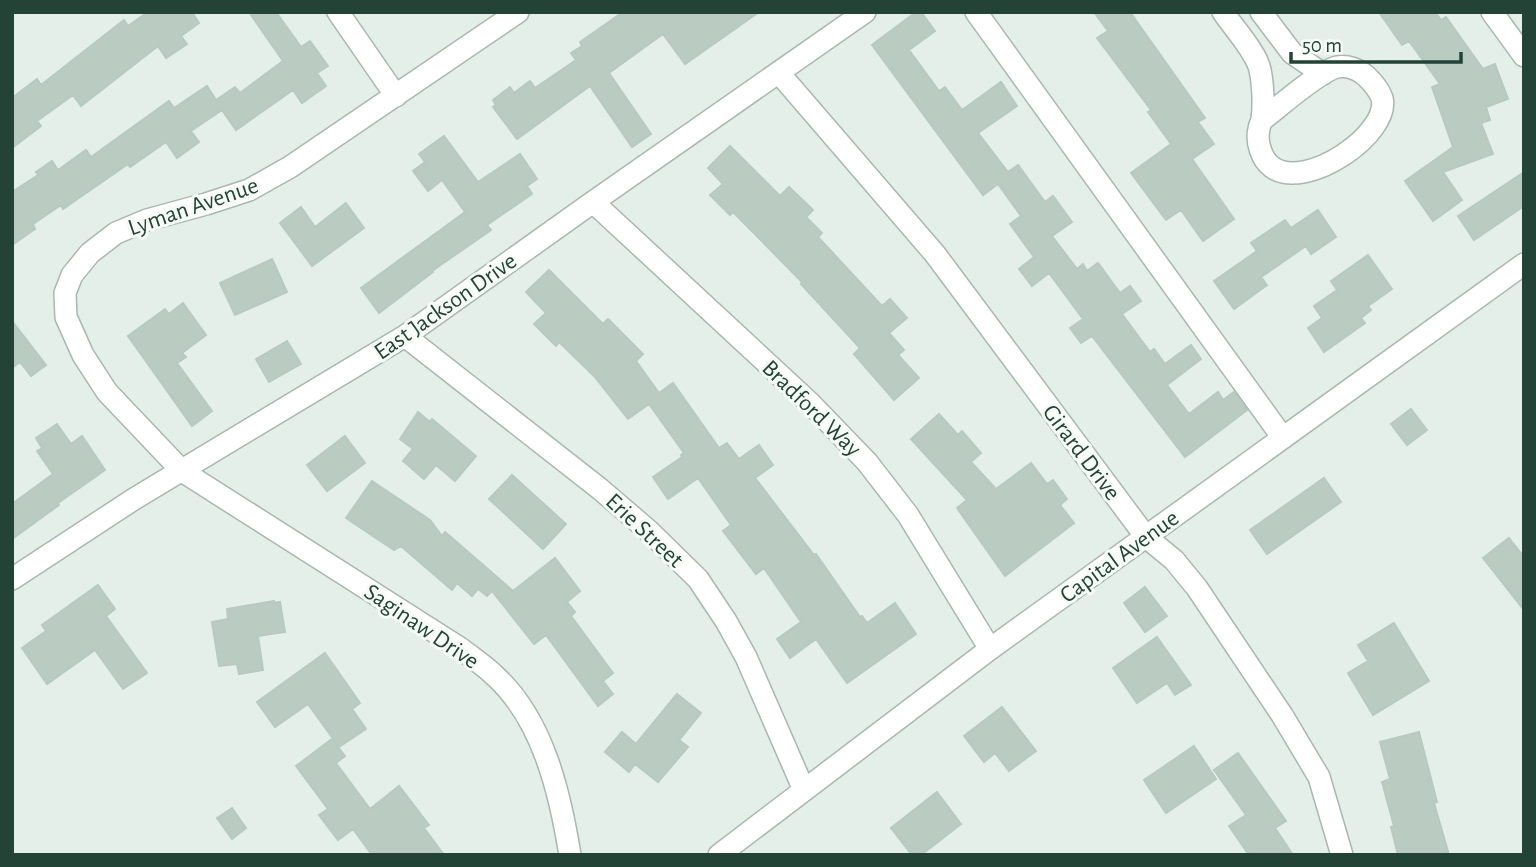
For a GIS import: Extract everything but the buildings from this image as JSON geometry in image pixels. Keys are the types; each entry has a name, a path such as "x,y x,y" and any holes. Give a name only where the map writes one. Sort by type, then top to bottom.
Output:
{"street":[{"path":"338,12 396,96"},
{"name":"Lyman Avenue","path":"182,471 107,392 83,355 65,317 65,293 72,275 90,253 116,233 147,220 249,190 290,167 518,12"},
{"name":"East Jackson Drive","path":"12,579 134,499 405,336 865,12"},
{"path":"976,12 1283,438"},
{"path":"1223,12 1260,68 1262,120 1258,130 1259,150 1270,166 1283,173 1298,174 1321,169 1340,158 1380,118 1382,99 1375,85 1362,72 1351,67 1336,67 1262,120"},
{"path":"1261,12 1292,53 1323,74"},
{"path":"1492,12 1524,56"},
{"name":"Girard Drive","path":"779,73 935,254 1146,537 1174,559 1197,588 1282,715 1319,777 1342,855"},
{"name":"Bradford Way","path":"593,202 810,403 867,462 908,515 990,649"},
{"name":"Capital Avenue","path":"719,855 990,649 1524,264"},
{"name":"Erie Street","path":"405,336 600,489 649,531 698,579 746,657 804,790"},
{"name":"Saginaw Drive","path":"182,471 460,649 495,675 517,702 546,757 563,812 570,855"}]}
